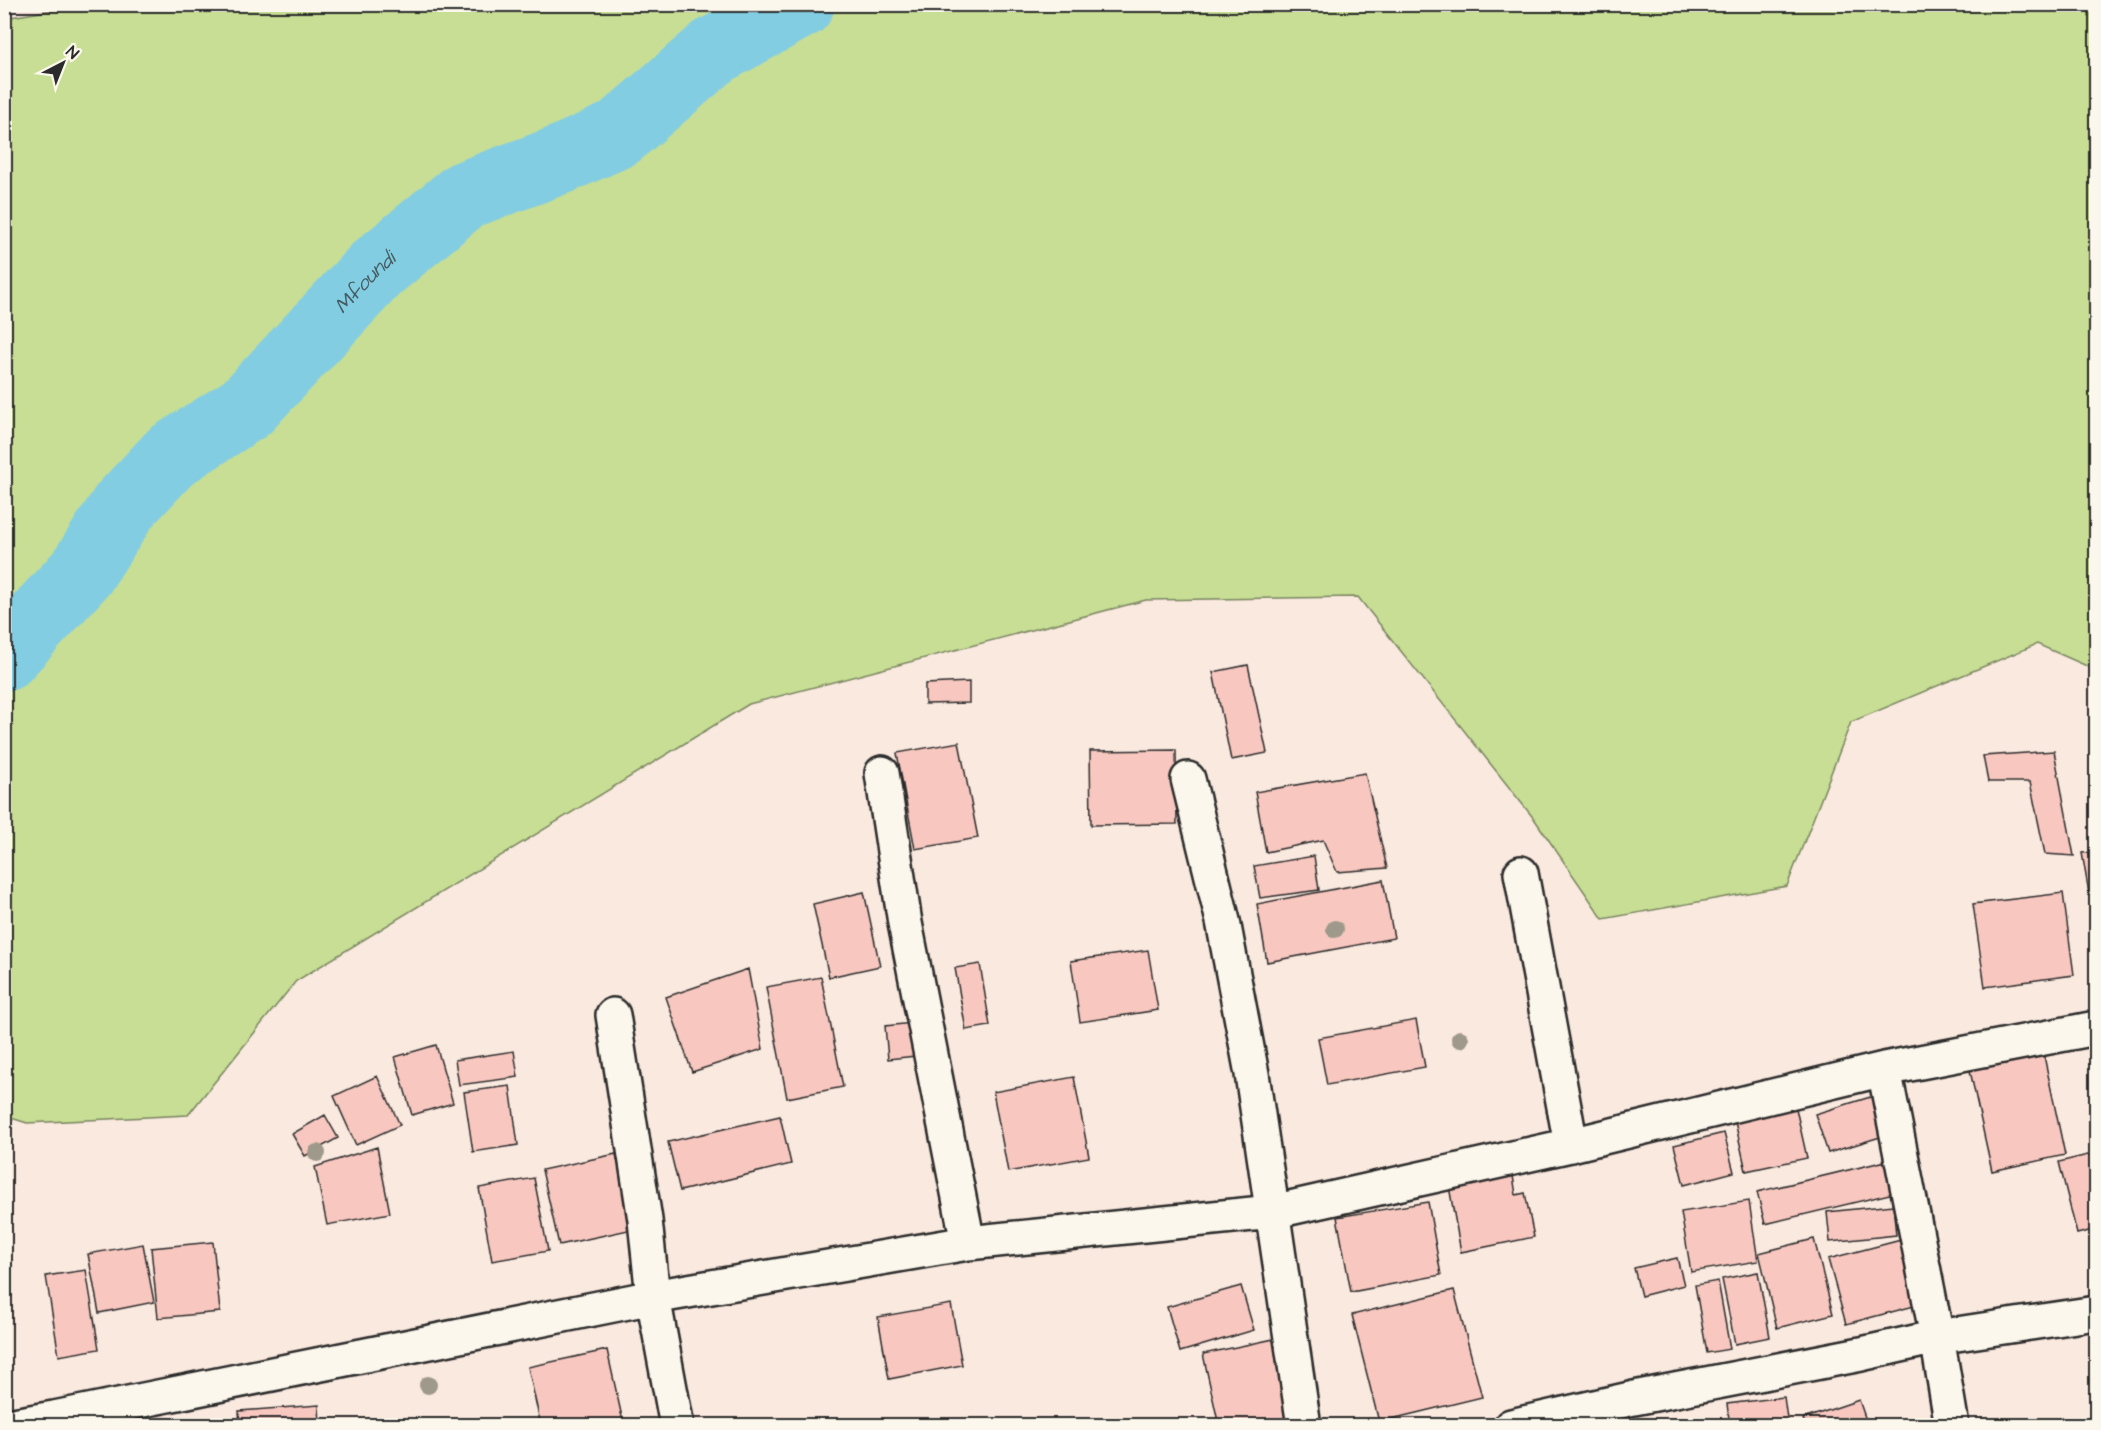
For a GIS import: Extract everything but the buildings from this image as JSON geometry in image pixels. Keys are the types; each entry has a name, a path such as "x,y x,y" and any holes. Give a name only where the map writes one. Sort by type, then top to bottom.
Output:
{"street":[{"path":"882,773 905,923 968,1243"},
{"path":"1188,779 1225,932 1252,1074 1304,1425"},
{"path":"1521,873 1571,1145"},
{"path":"613,1015 645,1220 653,1298 677,1425"},
{"path":"7,1425 55,1422 653,1298 968,1243 1272,1212 1571,1145 1884,1070 2097,1028"},
{"path":"1884,1070 1937,1336 1952,1425"},
{"path":"1511,1425 1634,1398 1861,1354 1937,1336 2097,1313"}],"green space":[{"path":"89,4 2096,5 2096,670 2037,644 1851,722 1787,886 1603,919 1535,820 1358,597 1146,600 749,704 296,981 188,1115 27,1123 5,1116 5,18"}],"waterway":[{"name":"Mfoundi","path":"4,657 81,573 125,505 171,456 246,408 376,269 465,195 560,160 618,134 714,51 800,4"}]}
